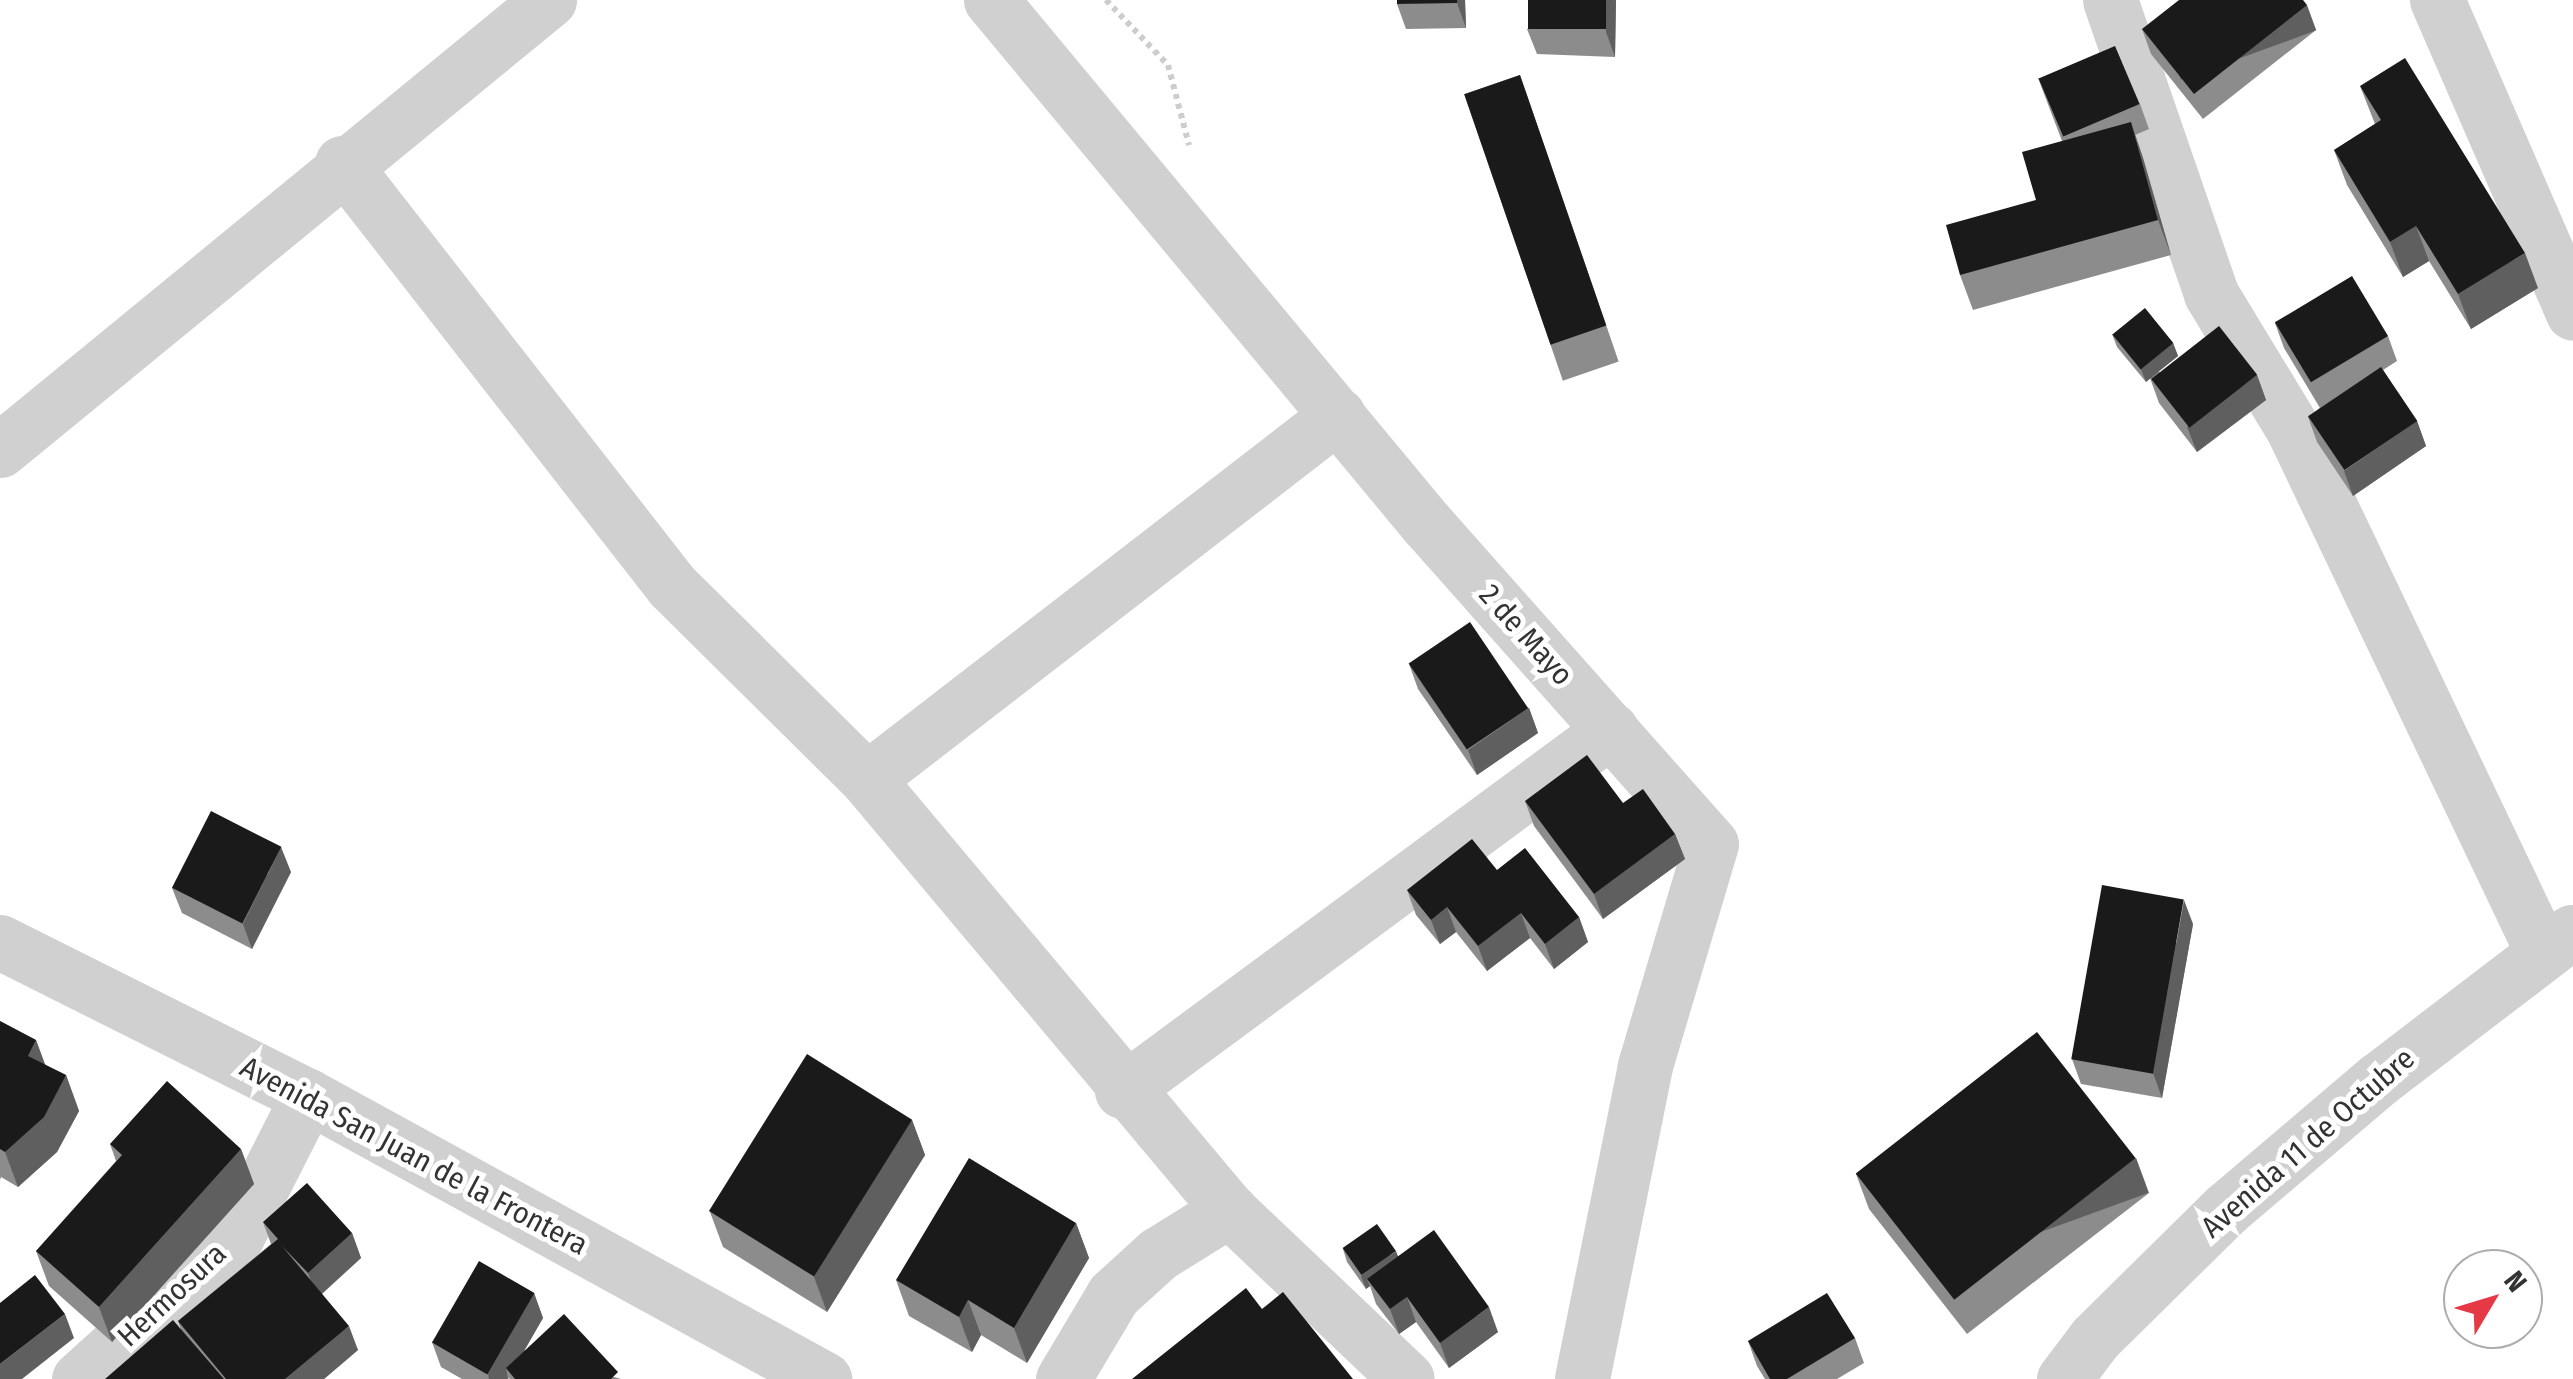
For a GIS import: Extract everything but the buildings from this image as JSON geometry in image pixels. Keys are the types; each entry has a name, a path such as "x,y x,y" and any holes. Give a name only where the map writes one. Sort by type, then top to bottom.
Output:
{"street":[{"path":"0,450 342,164 549,0"},
{"name":"2 de Mayo","path":"991,0 1338,415 1711,844 1645,1066 1582,1379"},
{"path":"2110,0 2211,294 2293,429 2558,941"},
{"path":"2437,0 2573,314"},
{"path":"342,164 672,586 867,779 1122,1091 1229,1210 1407,1379"},
{"path":"867,779 1338,415"},
{"path":"1122,1091 1611,730"},
{"name":"Avenida 11 de Octubre","path":"2064,1379 2095,1338 2226,1209 2558,941"},
{"name":"Avenida San Juan de la Frontera","path":"0,942 308,1096 824,1379"},
{"name":"Hermosura","path":"79,1379 236,1236 308,1096"},
{"path":"1063,1379 1113,1295 1158,1254 1229,1210"}]}
